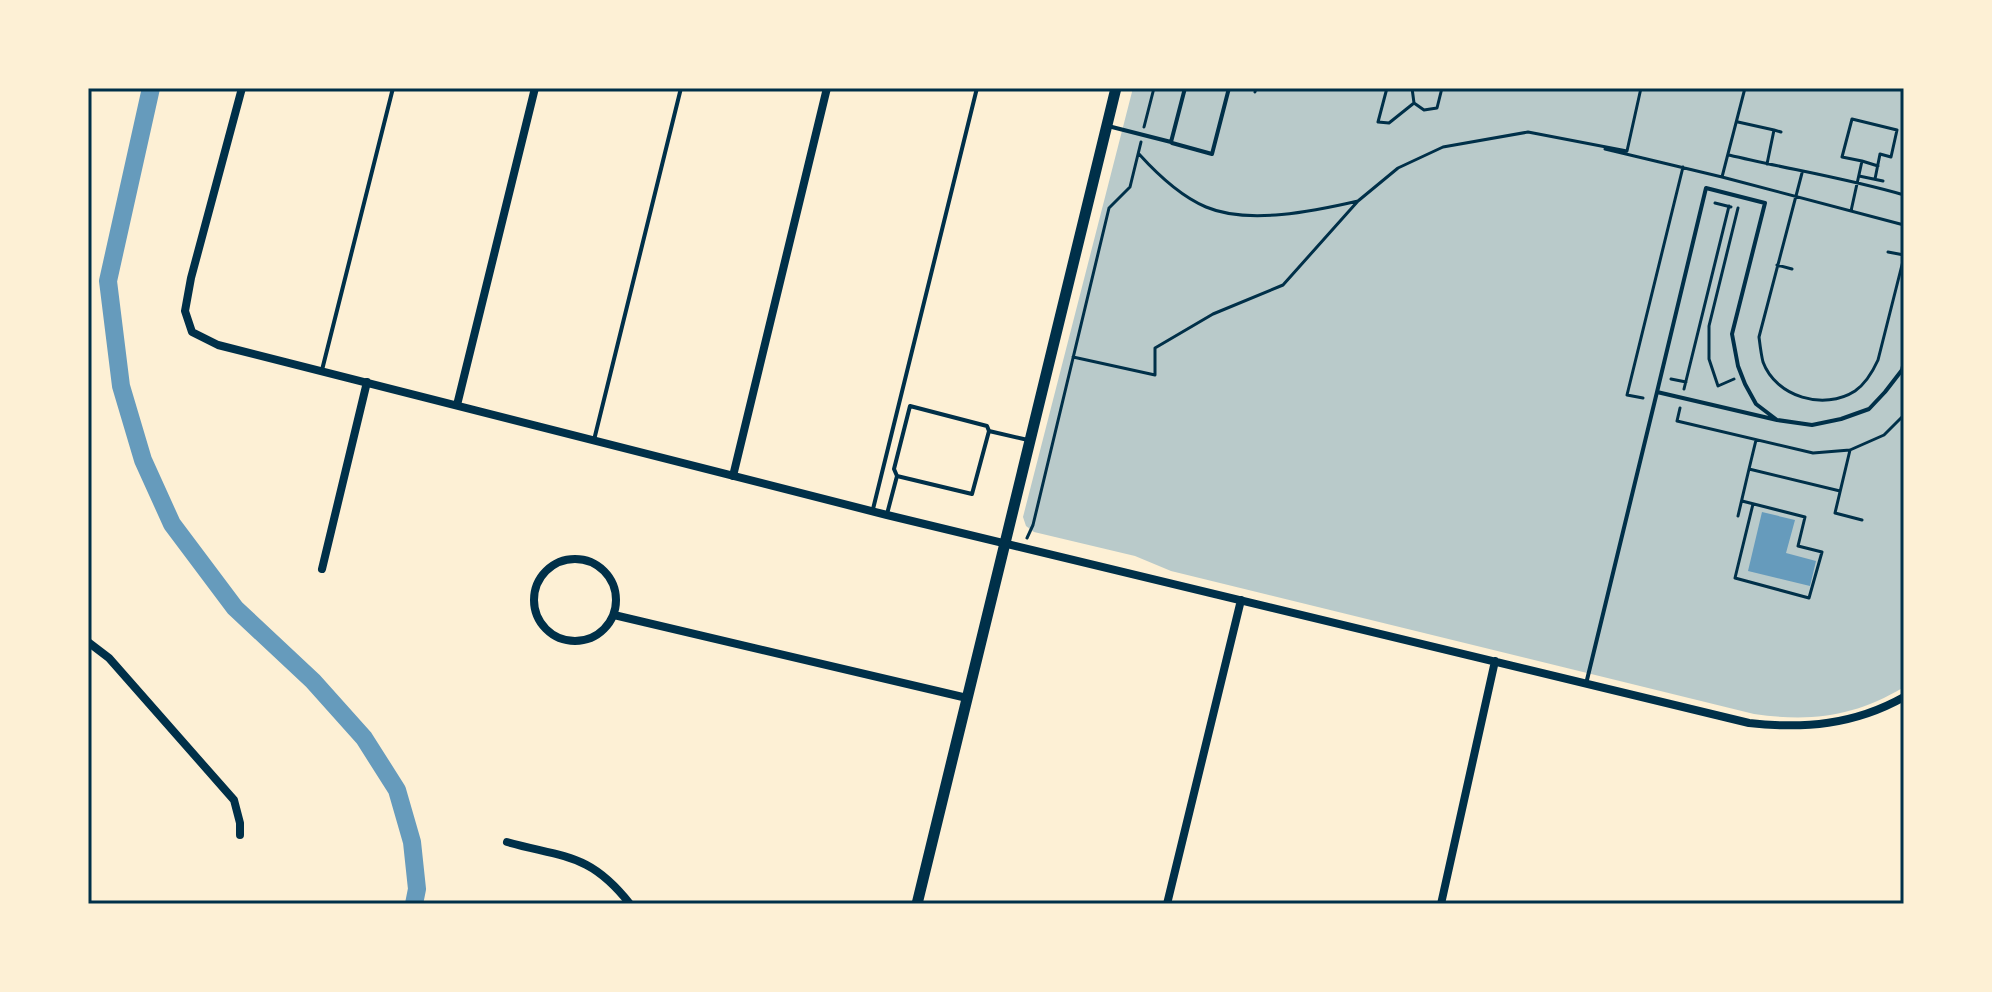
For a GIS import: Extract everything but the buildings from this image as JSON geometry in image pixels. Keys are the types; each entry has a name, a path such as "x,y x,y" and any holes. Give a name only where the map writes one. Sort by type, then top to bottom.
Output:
{"street":[{"path":"242,88 185,311 192,332 218,345 887,515 1749,723 1789,727 1827,725 1862,716 1904,697"},
{"path":"457,405 535,88"},
{"path":"733,476 827,88"},
{"path":"917,904 1116,88"},
{"path":"322,569 367,382"},
{"path":"571,559 598,565 609,575 615,587 617,602 614,615 608,627 586,641 560,639 540,622 535,610 534,596 538,582 557,563 571,559"},
{"path":"1167,904 1241,600"},
{"path":"614,615 967,698"},
{"path":"88,642 109,658 234,800 240,835"},
{"path":"1441,904 1495,661"},
{"path":"507,842 576,858 599,870 630,904"}],"lane":[{"path":"322,370 393,88"},
{"path":"594,440 681,88"},
{"path":"873,511 977,88"},
{"path":"1171,142 1185,88"},
{"path":"1107,126 1212,154 1229,88"},
{"path":"1586,684 1706,188 1765,203 1732,334 1733,349 1742,376 1756,404 1777,420"},
{"path":"1657,392 1812,425 1869,409 1902,370 1904,362"},
{"path":"887,515 897,476 894,469 910,406 987,426 989,431 972,494 897,476"},
{"path":"989,431 1030,440"}],"path":[{"path":"1025,548 1109,208 1130,187 1154,88"},
{"path":"1387,88 1378,122 1389,123 1414,103"},
{"path":"1412,88 1414,103 1431,111 1437,108 1442,88"},
{"path":"1073,357 1155,375 1155,348 1213,314 1283,285 1358,201 1398,168 1443,147 1528,132 1627,151 1641,88"},
{"path":"1722,177 1745,88"},
{"path":"1875,179 1878,166 1880,154 1891,157 1897,130 1852,119 1842,157 1878,166"},
{"path":"1736,121 1781,132"},
{"path":"1767,164 1774,130"},
{"path":"1562,139 1904,225"},
{"path":"1138,154 1176,189 1208,208 1241,214 1280,214 1317,211 1358,201"},
{"path":"1728,155 1802,173 1858,182 1904,195"},
{"path":"1851,211 1862,161"},
{"path":"1643,398 1627,395 1683,167"},
{"path":"1802,173 1759,337 1764,363 1787,392 1818,401 1836,398 1855,391 1872,373 1904,256 1888,252"},
{"path":"1859,176 1883,181"},
{"path":"1715,203 1738,208 1709,326 1709,359 1718,386 1742,376"},
{"path":"1777,265 1792,269"},
{"path":"1671,379 1686,382"},
{"path":"1738,516 1756,440"},
{"path":"1850,450 1835,513 1862,520"},
{"path":"1749,469 1840,491"},
{"path":"1742,501 1805,517 1798,546 1822,552 1809,598 1735,578 1753,504"}],"shaded area":[{"path":"1133,88 1904,88 1904,687 1867,705 1832,715 1794,717 1754,714 1171,571 1135,556 1034,532 1026,526 1023,517"}],"water":[{"path":"1762,512 1795,520 1786,553 1816,561 1810,586 1748,571"}],"waterway":[{"path":"151,88 108,281 121,386 143,460 172,524 235,608 313,681 364,738 397,790 412,842 417,889 414,904"}]}
